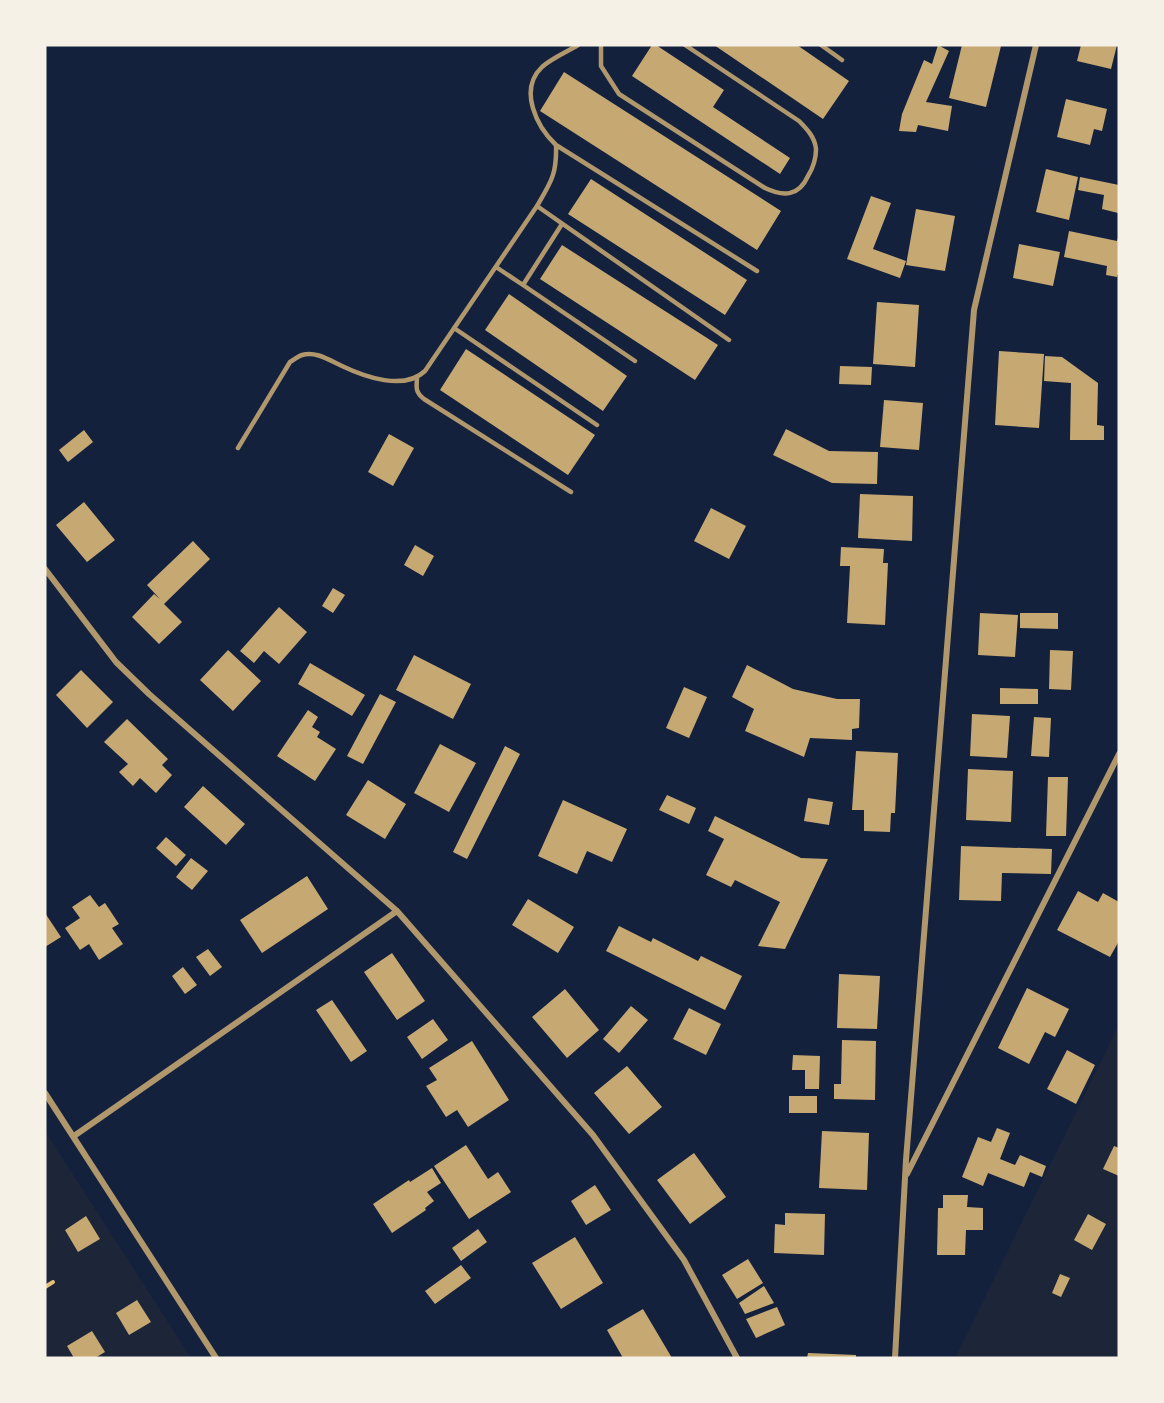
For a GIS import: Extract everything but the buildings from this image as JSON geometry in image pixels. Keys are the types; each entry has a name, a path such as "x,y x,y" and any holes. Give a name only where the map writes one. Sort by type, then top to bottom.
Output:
{"street":[{"path":"895,1358 905,1177 974,310 1036,45"},
{"path":"45,569 116,662 149,694 398,911 593,1135 684,1260 737,1358"},
{"path":"905,1177 1119,754"},
{"path":"74,1137 398,911"},
{"path":"45,1093 216,1358"}],"lane":[{"path":"578,45 543,65 532,84 531,100 535,118 546,135 556,145 758,271"},
{"path":"601,45 601,66 619,94 765,188 785,195 796,192 805,183 814,165 816,147 809,131 799,121 685,45"},
{"path":"821,45 842,60"},
{"path":"238,448 290,362 300,355 313,354 326,357 362,375 385,380 417,379 425,371 537,206 549,185 556,166 556,145"},
{"path":"537,206 729,340"},
{"path":"523,285 562,224"},
{"path":"496,267 635,361"},
{"path":"454,328 597,425"},
{"path":"417,379 418,394 424,399 571,492"}],"path":[{"path":"45,1287 53,1282"}],"shaded area":[{"path":"1119,1025 1119,1358 955,1358"},
{"path":"45,1131 191,1358 45,1358"}]}
